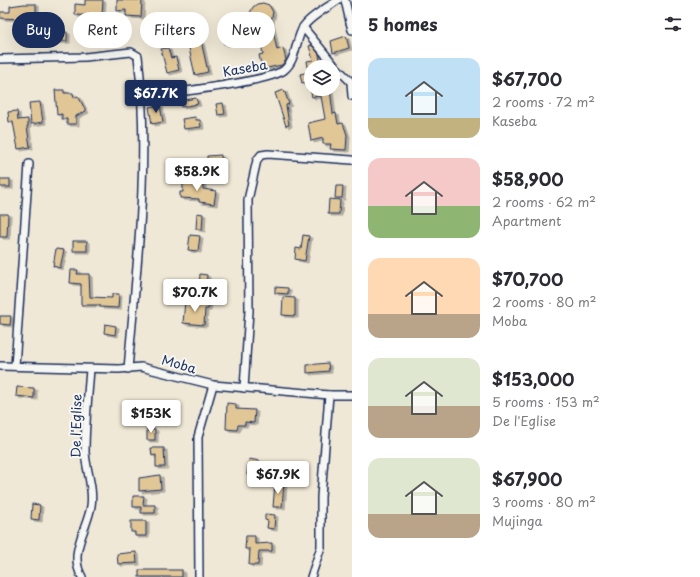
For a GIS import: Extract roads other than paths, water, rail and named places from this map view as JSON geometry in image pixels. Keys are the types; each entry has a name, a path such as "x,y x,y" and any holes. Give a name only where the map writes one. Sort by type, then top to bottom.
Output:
{"street":[{"path":"338,0 303,27 334,65 352,82 352,96"},
{"path":"345,0 352,30"},
{"name":"Kaseba","path":"143,96 239,82 279,73 288,66 292,60 303,27"},
{"path":"0,59 85,57 135,53 138,56 143,96 142,186 128,369"},
{"path":"244,388 249,311 248,200 256,160 261,156 268,154 352,160"},
{"path":"15,366 29,164"},
{"name":"Moba","path":"0,366 90,369 146,368 213,385 329,395 352,395"},
{"name":"De l'Eglise","path":"82,577 78,567 78,546 91,510 92,497 85,453 90,369"},
{"path":"199,577 198,437 213,385"},
{"path":"312,577 321,547 321,497 329,395"}]}
